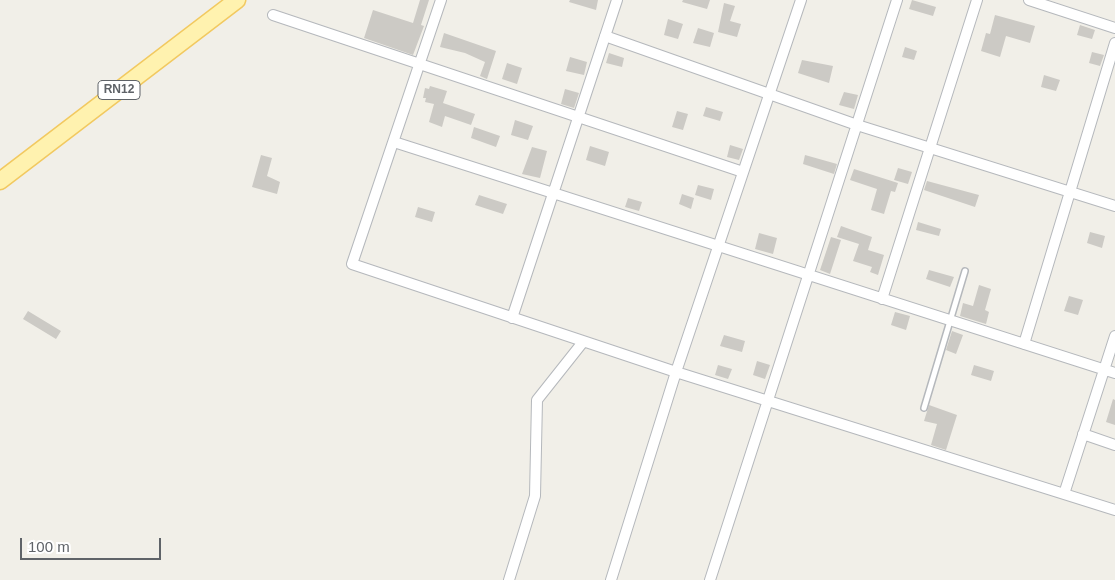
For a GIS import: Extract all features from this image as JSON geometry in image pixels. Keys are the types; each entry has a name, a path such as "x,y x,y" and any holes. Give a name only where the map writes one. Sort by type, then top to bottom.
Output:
{"main road":[{"name":"RN12","path":"0,181 237,0"}],"street":[{"path":"441,0 421,65 352,264 676,372 1115,510"},
{"path":"512,318 580,118 617,0"},
{"path":"611,580 676,372 801,0"},
{"path":"710,580 897,0"},
{"path":"882,299 977,0"},
{"path":"1028,0 1115,28"},
{"path":"273,15 743,172"},
{"path":"605,36 856,125 1115,206"},
{"path":"1024,344 1115,43"},
{"path":"394,142 718,248 1115,373"},
{"path":"1064,494 1115,336"},
{"path":"509,580 535,496 537,400 583,342"},
{"path":"1083,434 1115,444"}],"lane":[{"path":"924,408 965,271"}],"building":[{"path":"420,0 429,0 421,25 424,26 413,55 364,38 373,10 413,23"},
{"path":"570,0 598,0 596,10 569,2"},
{"path":"683,0 710,0 707,9 682,2"},
{"path":"912,0 936,7 933,16 909,9"},
{"path":"724,3 735,6 730,21 741,24 737,37 718,32"},
{"path":"995,15 1035,26 1030,43 1006,36 1000,57 981,51 986,33 990,34"},
{"path":"668,19 683,24 678,39 664,35"},
{"path":"1080,25 1095,30 1092,39 1077,35"},
{"path":"698,28 714,33 710,47 693,43"},
{"path":"444,33 496,51 487,79 480,76 485,62 465,53 440,47"},
{"path":"905,47 917,51 914,60 902,57"},
{"path":"1092,52 1104,55 1100,66 1089,63"},
{"path":"609,53 624,58 622,67 606,63"},
{"path":"570,57 587,62 584,75 566,71"},
{"path":"802,60 833,66 829,83 798,73"},
{"path":"507,63 522,68 517,84 502,79"},
{"path":"1044,75 1060,80 1056,91 1041,87"},
{"path":"430,86 447,91 443,103 475,114 471,125 445,116 442,127 429,122 434,104 425,102 426,98 423,98 425,88 429,89"},
{"path":"565,89 579,93 574,108 561,104"},
{"path":"844,92 858,95 854,109 839,105"},
{"path":"706,107 723,112 720,121 703,116"},
{"path":"677,111 688,114 683,130 672,127"},
{"path":"515,120 533,126 528,140 511,135"},
{"path":"474,127 500,136 496,147 471,138"},
{"path":"730,145 743,149 739,160 727,157"},
{"path":"590,146 609,152 605,166 586,160"},
{"path":"532,147 547,151 540,178 522,174"},
{"path":"261,155 272,158 267,176 280,182 277,194 252,187"},
{"path":"805,155 837,164 834,174 803,164"},
{"path":"898,168 912,172 908,184 894,180"},
{"path":"854,169 898,183 895,192 891,191 884,214 871,210 877,189 850,180"},
{"path":"927,181 979,195 975,207 924,190"},
{"path":"698,185 714,189 711,200 695,195"},
{"path":"682,194 694,198 691,209 679,204"},
{"path":"479,195 507,204 503,214 475,205"},
{"path":"628,198 642,202 639,211 625,207"},
{"path":"418,207 435,212 432,222 415,217"},
{"path":"918,222 941,229 939,236 916,230"},
{"path":"841,226 872,237 868,250 884,255 878,275 870,272 872,267 853,261 859,244 837,237"},
{"path":"1090,232 1105,236 1102,248 1087,243"},
{"path":"759,233 777,238 773,254 755,249"},
{"path":"831,237 841,240 830,274 820,270"},
{"path":"929,270 954,277 950,287 926,279"},
{"path":"979,285 991,289 985,310 989,312 986,324 960,316 963,303 973,306"},
{"path":"1069,296 1083,300 1078,315 1064,311"},
{"path":"28,311 61,331 56,339 23,319"},
{"path":"895,312 910,316 906,330 891,325"},
{"path":"952,331 963,335 956,354 946,350"},
{"path":"724,335 745,341 742,352 720,346"},
{"path":"757,361 770,365 765,379 753,375"},
{"path":"718,365 732,369 728,379 715,375"},
{"path":"974,365 994,371 991,381 971,375"},
{"path":"1113,399 1115,400 1115,425 1106,422"},
{"path":"929,405 957,415 946,450 931,445 937,424 924,421"}]}
